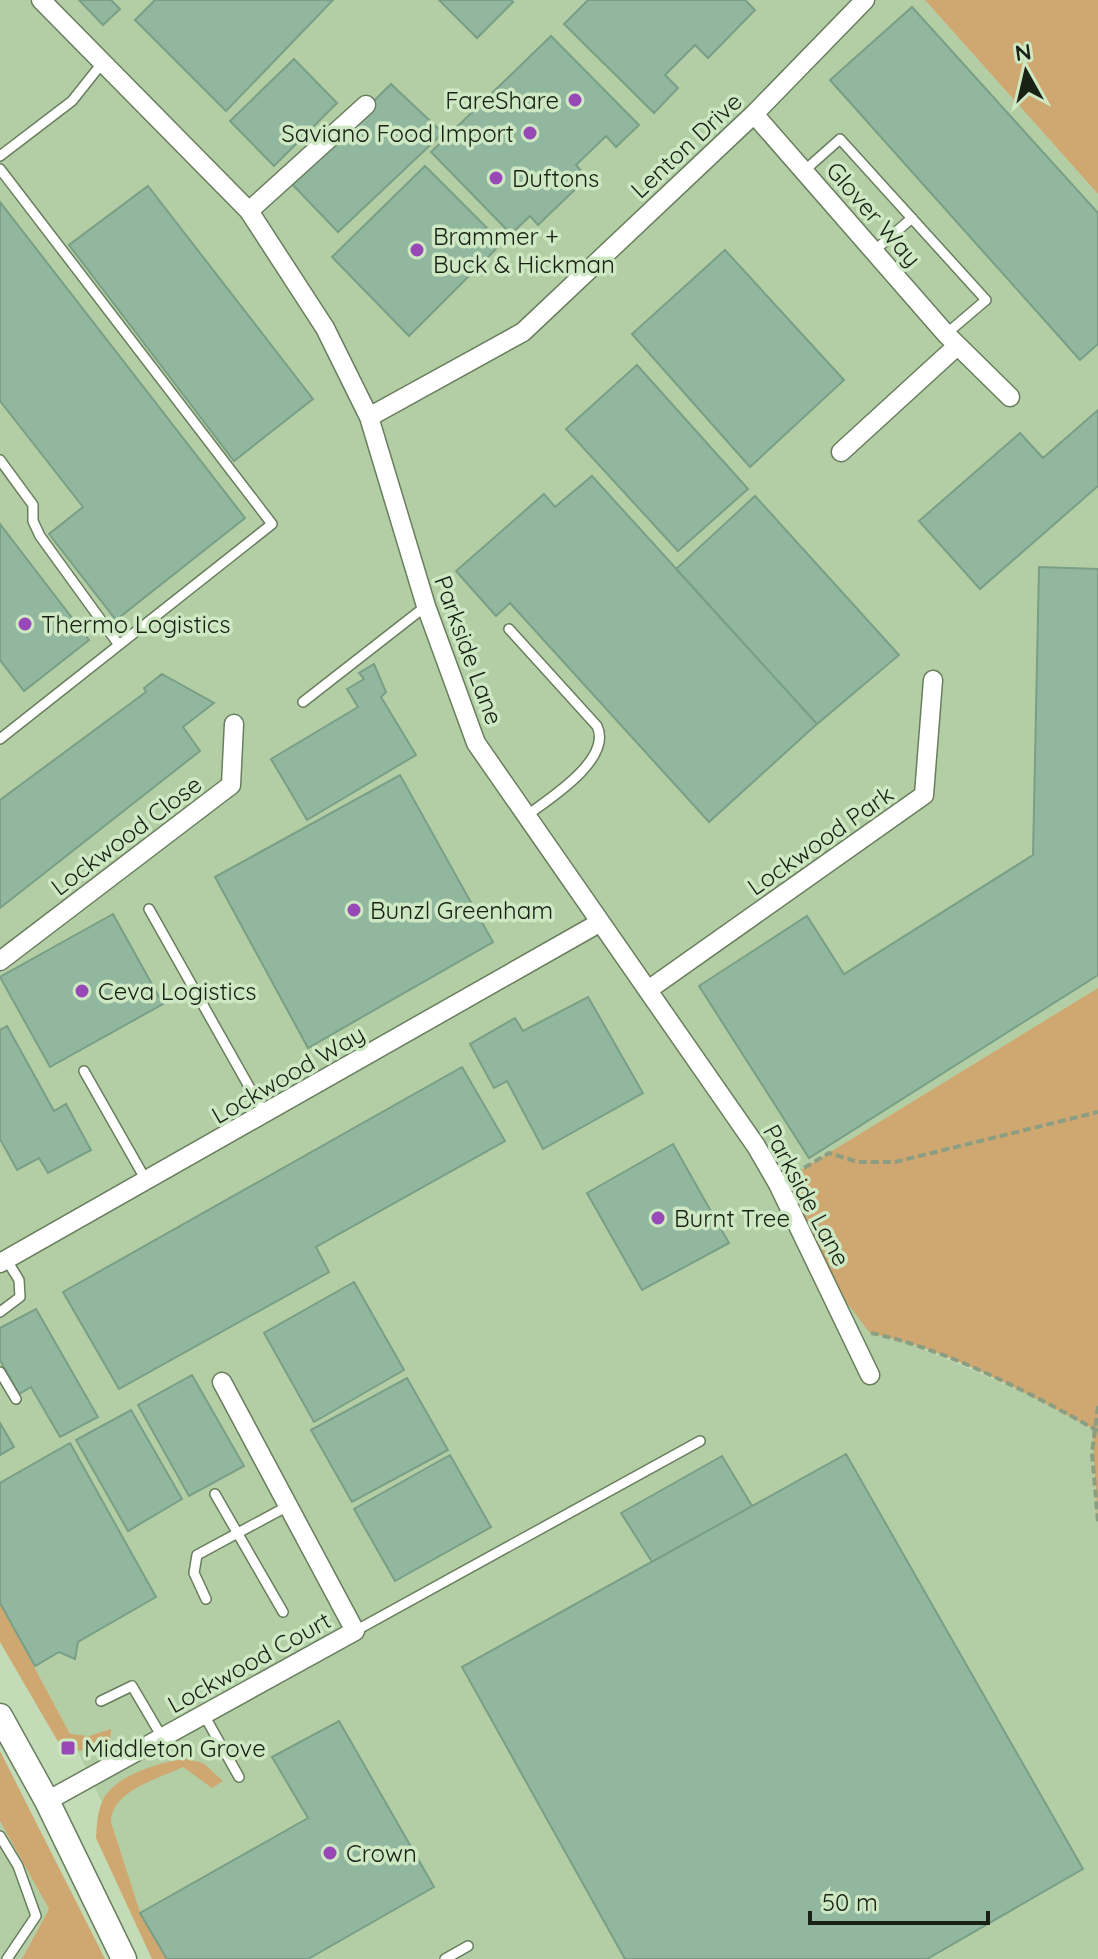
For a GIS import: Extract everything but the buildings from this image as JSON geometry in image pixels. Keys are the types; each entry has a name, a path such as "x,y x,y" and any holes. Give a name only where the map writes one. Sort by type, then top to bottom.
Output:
{"street":[{"name":"Parkside Lane","path":"41,0 249,211 325,328 369,417 426,606 476,743 778,1184 870,1375"},
{"name":"Lenton Drive","path":"369,417 523,332 754,114 865,0"},
{"path":"249,211 366,105"},
{"name":"Glover Way","path":"754,114 952,340 1010,397"},
{"path":"841,452 952,340"},
{"name":"Lockwood Park","path":"648,990 924,795 933,680"},
{"name":"Lockwood Close","path":"0,961 231,785 234,724"},
{"name":"Lockwood Way","path":"3,1261 599,923"},
{"name":"Lockwood Court","path":"47,1801 355,1631 222,1382"},
{"path":"0,1716 47,1801 124,1959"}],"lane":[{"path":"0,156 72,101 103,61"},
{"path":"804,171 840,139 986,300 952,340"},
{"path":"0,169 272,524 0,739"},
{"path":"874,251 912,218"},
{"path":"0,460 33,505 33,521 40,536 119,645"},
{"path":"303,702 426,606"},
{"path":"509,629 597,726 600,734 599,748 591,760 565,786 526,816"},
{"path":"149,909 265,1115"},
{"path":"84,1071 147,1182"},
{"path":"0,1312 20,1297 19,1280 3,1261"},
{"path":"0,1372 16,1399"},
{"path":"355,1631 700,1441"},
{"path":"215,1494 283,1612"},
{"path":"206,1599 194,1573 193,1563 202,1551 288,1506"},
{"path":"101,1701 132,1686 162,1737"},
{"path":"204,1715 239,1777"},
{"path":"0,1836 18,1866 36,1916 7,1959"},
{"path":"445,1959 468,1946"}],"path":[{"path":"778,1184 829,1153 858,1162 895,1162 1098,1112"},
{"path":"862,1322 870,1333 902,1340 1027,1394 1097,1431"},
{"path":"1098,1406 1098,1522"}],"shaded area":[{"path":"0,0 925,0 1098,194 1098,988 778,1184 870,1333 902,1340 1027,1394 1093,1428 1098,1522 1098,1959 167,1959 140,1913 111,1822 70,1734 0,1603"},
{"path":"925,0 1098,0 1098,194"},
{"path":"1098,988 1098,1522 1092,1428 956,1361 870,1333 820,1268 778,1184"},
{"path":"0,1603 70,1734 89,1736 111,1729 110,1741 83,1751 57,1740 0,1642"},
{"path":"0,1751 105,1959 22,1959 49,1909 0,1821"},
{"path":"187,1759 203,1763 223,1781 212,1788 183,1767 127,1794 113,1811 111,1822 140,1912 167,1959 152,1959 96,1838 98,1814 103,1800 118,1783 153,1766"},
{"path":"0,1821 49,1909 22,1959 0,1959"}],"place":[{"name":"FareShare","path":"575,100"},
{"name":"Saviano Food Import","path":"530,133"},
{"name":"Duftons","path":"496,178"},
{"name":"Brammer + Buck & Hickman","path":"417,250"},
{"name":"Thermo Logistics","path":"25,624"},
{"name":"Bunzl Greenham","path":"354,910"},
{"name":"Ceva Logistics","path":"82,991"},
{"name":"Burnt Tree","path":"658,1218"},
{"name":"Middleton Grove","path":"68,1748"},
{"name":"Crown","path":"330,1853"}]}
